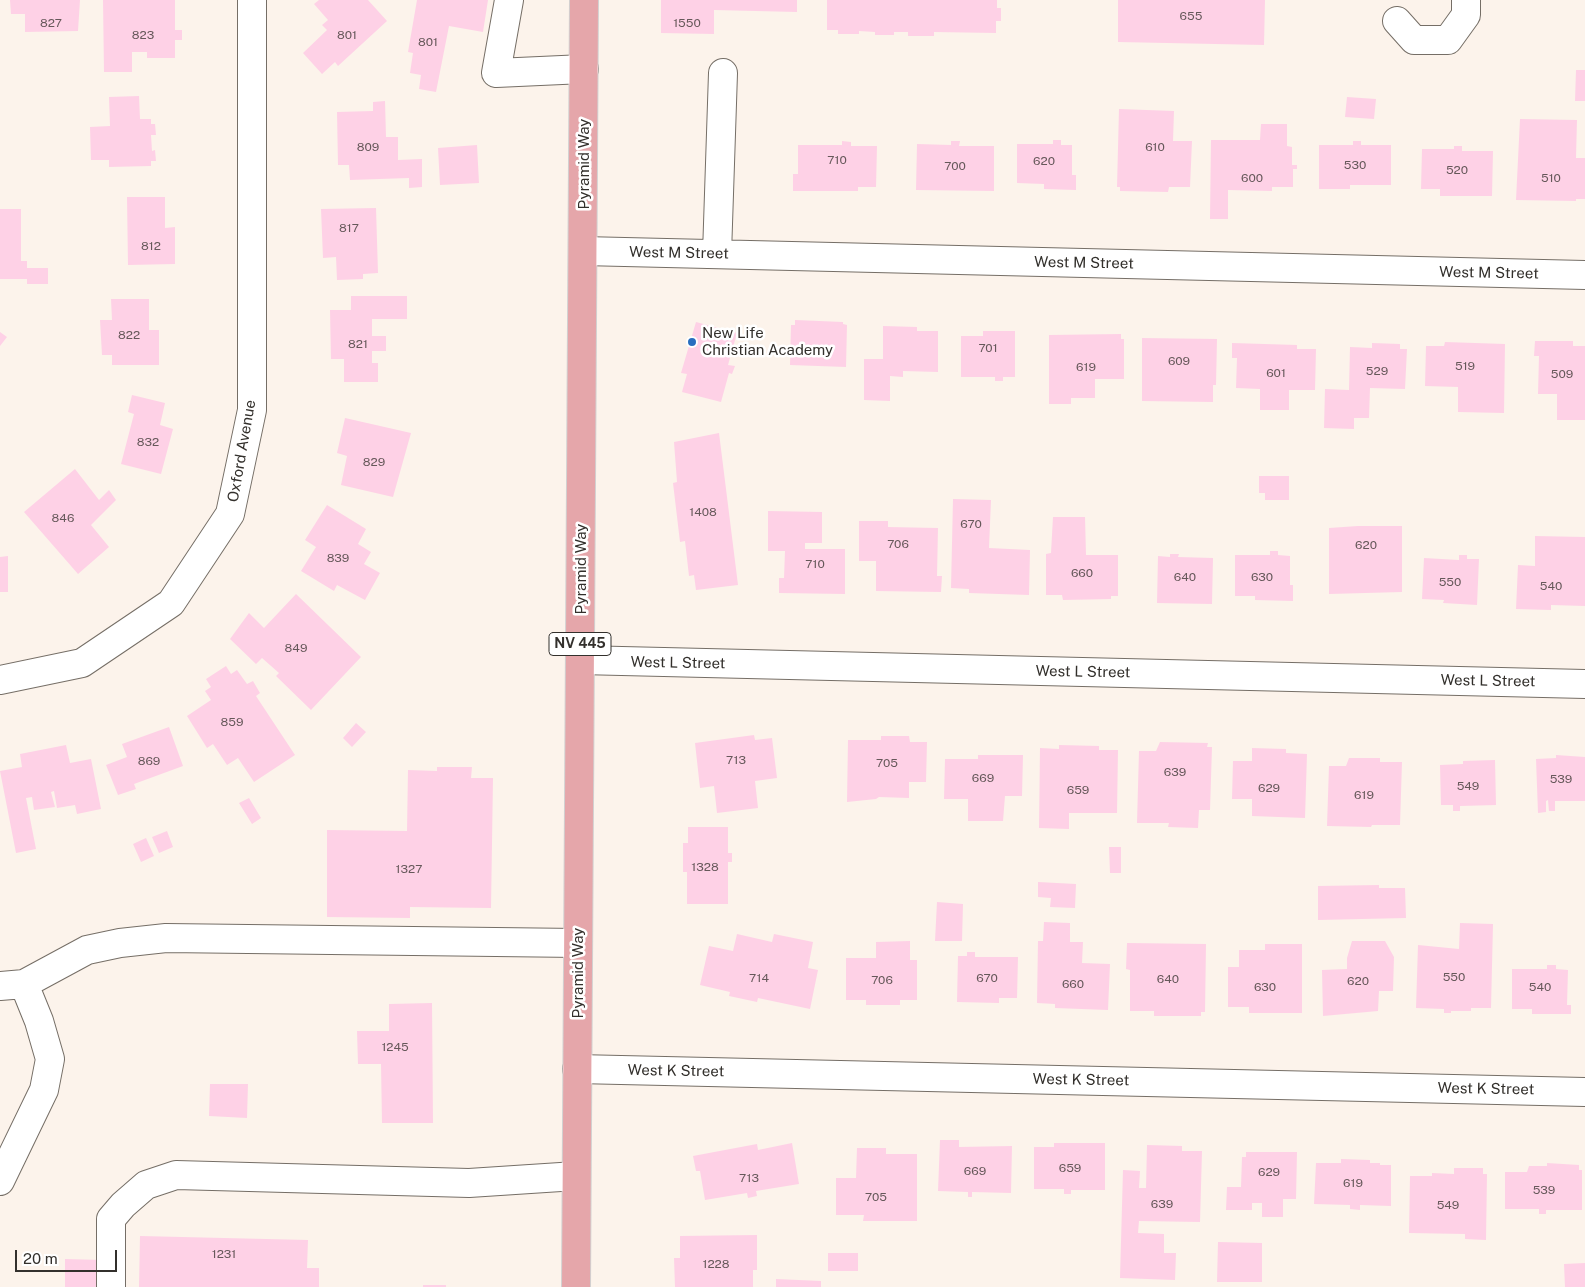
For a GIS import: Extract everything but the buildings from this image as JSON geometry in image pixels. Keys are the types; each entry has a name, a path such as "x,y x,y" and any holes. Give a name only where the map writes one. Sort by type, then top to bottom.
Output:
{"main road":[{"name":"Pyramid Way","path":"576,1287 584,251 584,0"}],"street":[{"name":"Oxford Avenue","path":"0,680 82,663 171,603 230,514 252,410 252,0"},
{"path":"509,0 496,73 584,69"},
{"path":"1397,21 1414,40 1448,40 1466,15 1466,0"},
{"path":"717,254 723,73"},
{"name":"West M Street","path":"584,251 1585,275"},
{"name":"West L Street","path":"580,660 1585,684"},
{"path":"0,1181 44,1090 50,1059 39,1021 12,985 87,950 120,943 166,938 578,943"},
{"name":"West K Street","path":"577,1069 1585,1092"},
{"path":"111,1287 111,1219 123,1204 146,1185 176,1175 469,1183 576,1176"}],"place":[{"name":"New Life Christian Academy","path":"692,342"}]}
